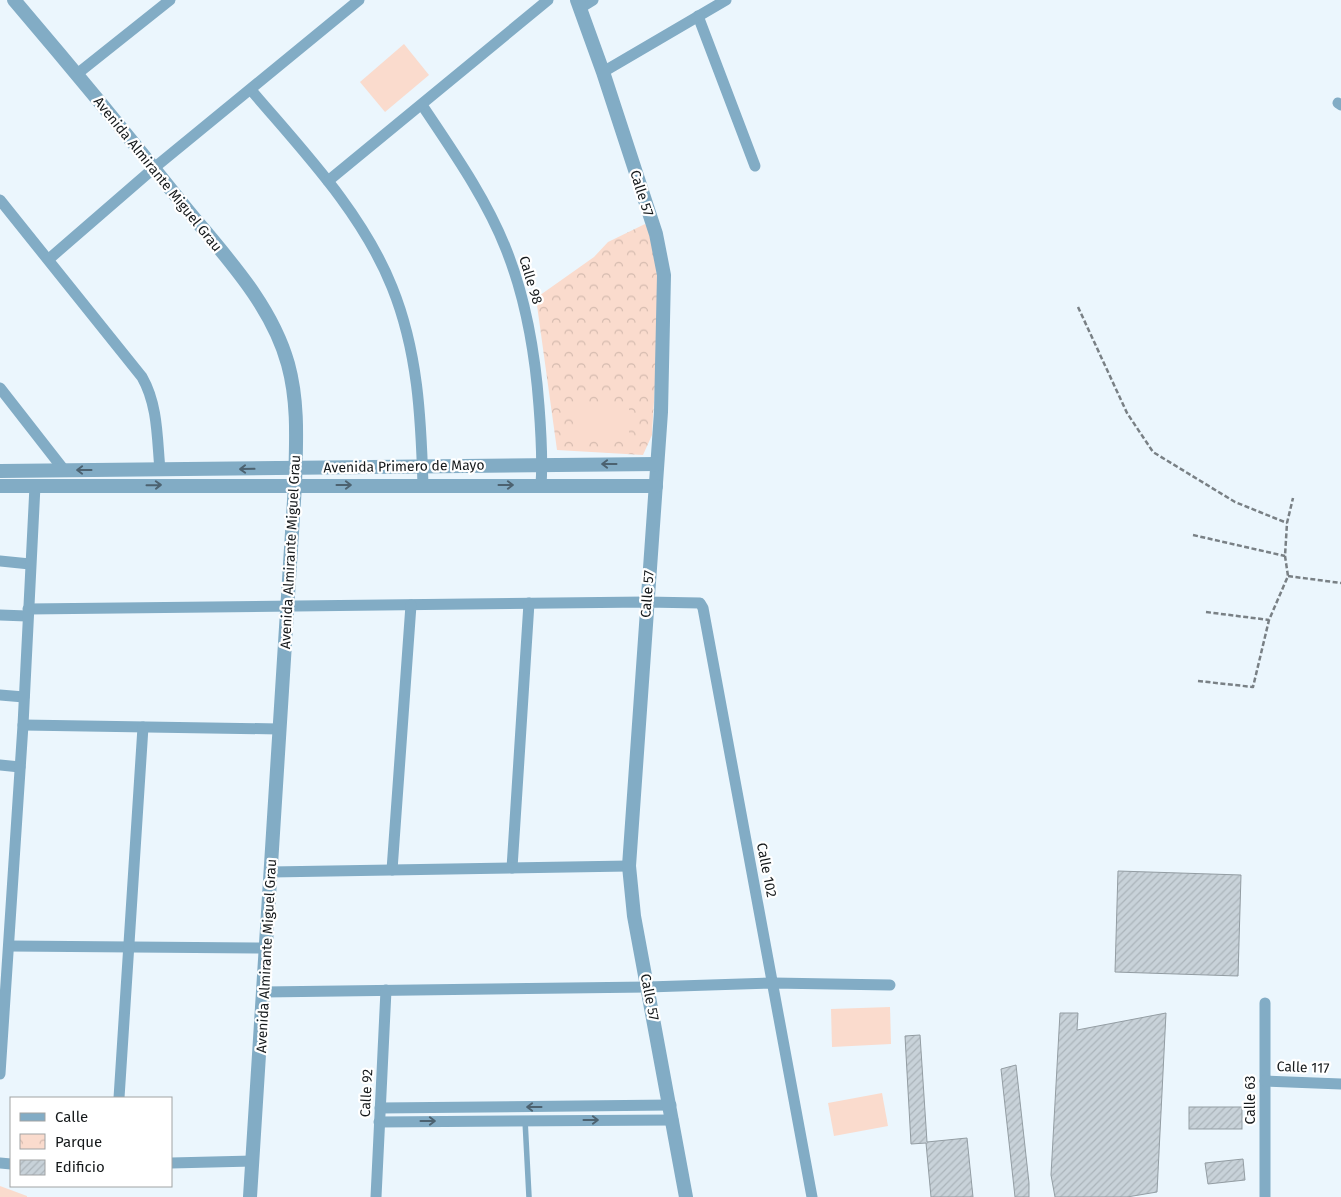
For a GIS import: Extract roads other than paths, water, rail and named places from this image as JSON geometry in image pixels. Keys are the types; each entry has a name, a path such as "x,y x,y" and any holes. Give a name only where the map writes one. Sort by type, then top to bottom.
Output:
{"street":[{"name":"Avenida Almirante Miguel Grau","path":"14,0 154,168 252,292 275,331 288,364 294,392 296,468 250,1197"},
{"path":"77,74 170,0"},
{"path":"49,259 154,168 359,0"},
{"path":"328,181 548,0"},
{"path":"578,4 593,0"},
{"path":"603,72 726,0"},
{"name":"Calle 57","path":"578,4 603,72 656,234 664,275 656,486 646,602 629,866 632,904 671,1105 686,1197"},
{"path":"698,16 754,166"},
{"path":"251,90 328,181 363,232 386,273 400,308 411,352 419,402 423,486"},
{"name":"Calle 98","path":"422,105 488,212 513,270 526,313 536,369 543,464 541,485"},
{"path":"0,200 142,377 150,392 154,408 160,470"},
{"path":"0,388 64,470"},
{"name":"Avenida Primero de Mayo","path":"0,471 296,468 422,464 657,464"},
{"name":"Avenida Primero de Mayo","path":"0,486 656,486"},
{"path":"0,1074 4,958 9,946 23,725 27,612 35,486"},
{"path":"0,561 30,564"},
{"name":"Calle 102","path":"0,615 27,612 287,607 694,601 700,603 703,608 812,1197"},
{"path":"512,868 529,603"},
{"path":"392,870 411,605"},
{"path":"0,695 24,697"},
{"path":"23,725 279,729"},
{"path":"119,1097 143,726"},
{"path":"0,765 20,767"},
{"path":"271,872 629,866"},
{"path":"9,946 267,948"},
{"path":"264,992 648,987 773,983 890,985"},
{"name":"Calle 92","path":"376,1197 386,990"},
{"name":"Calle 63","path":"1265,1004 1265,1197"},
{"name":"Calle 117","path":"1265,1081 1341,1084"},
{"path":"380,1108 671,1105"},
{"path":"380,1122 673,1120"},
{"path":"172,1163 253,1161"}],"lane":[{"path":"524,1120 529,1197"}]}
